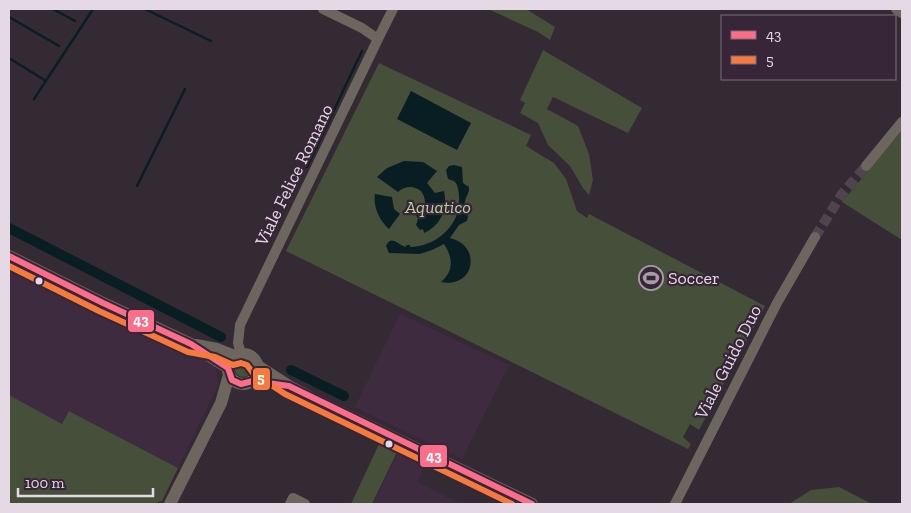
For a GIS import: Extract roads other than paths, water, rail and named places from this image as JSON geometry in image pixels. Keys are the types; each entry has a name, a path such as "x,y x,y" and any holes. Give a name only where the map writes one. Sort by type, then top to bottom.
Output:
{"street":[{"path":"323,9 362,28 378,39"},
{"name":"Viale Felice Romano","path":"241,355 240,325 393,9"},
{"path":"896,9 902,13"},
{"path":"866,166 902,122"},
{"name":"Viale Guido Duo","path":"675,504 777,303 815,237"},
{"path":"9,256 191,344 229,372 236,383 249,382 289,386"},
{"path":"191,344 254,359 258,366 289,386 524,503"},
{"path":"170,504 221,403 229,372 229,364 241,355"},
{"path":"221,403 257,374 258,366"},
{"path":"290,504 293,498 305,504"}],"water":[{"path":"411,91 471,123 457,150 397,119"},
{"path":"404,161 423,162 437,171 427,183 435,193 444,191 445,204 442,216 435,226 424,233 423,229 420,230 416,225 418,219 416,215 420,213 425,204 421,191 409,187 403,188 398,192 377,177 387,168"},
{"path":"449,166 462,167 463,183 469,187 465,203 468,216 467,221 459,225 450,238 460,242 467,249 470,257 470,266 467,273 461,279 452,282 441,282 448,273 451,264 444,244 420,254 389,253 386,246 390,241 395,241 406,247 406,245 410,245 410,247 420,246 438,238 452,225 459,207 459,193 456,183 448,179 446,170"},
{"path":"375,194 392,197 394,209 400,214 389,229 382,222 378,213 375,204"}],"waterway":[{"path":"53,9 75,21"},
{"path":"34,99 93,9"},
{"path":"145,9 211,41"},
{"path":"9,17 59,46"},
{"path":"307,167 362,51"},
{"path":"9,58 46,81"},
{"path":"137,186 185,89"},
{"path":"9,228 221,337"},
{"path":"291,370 344,396"}],"tunnel":[{"path":"815,237 842,194 866,166"}],"place":[{"name":"Soccer","path":"651,278"}],"park label":[{"name":"Aquatico","path":"438,207"}]}
